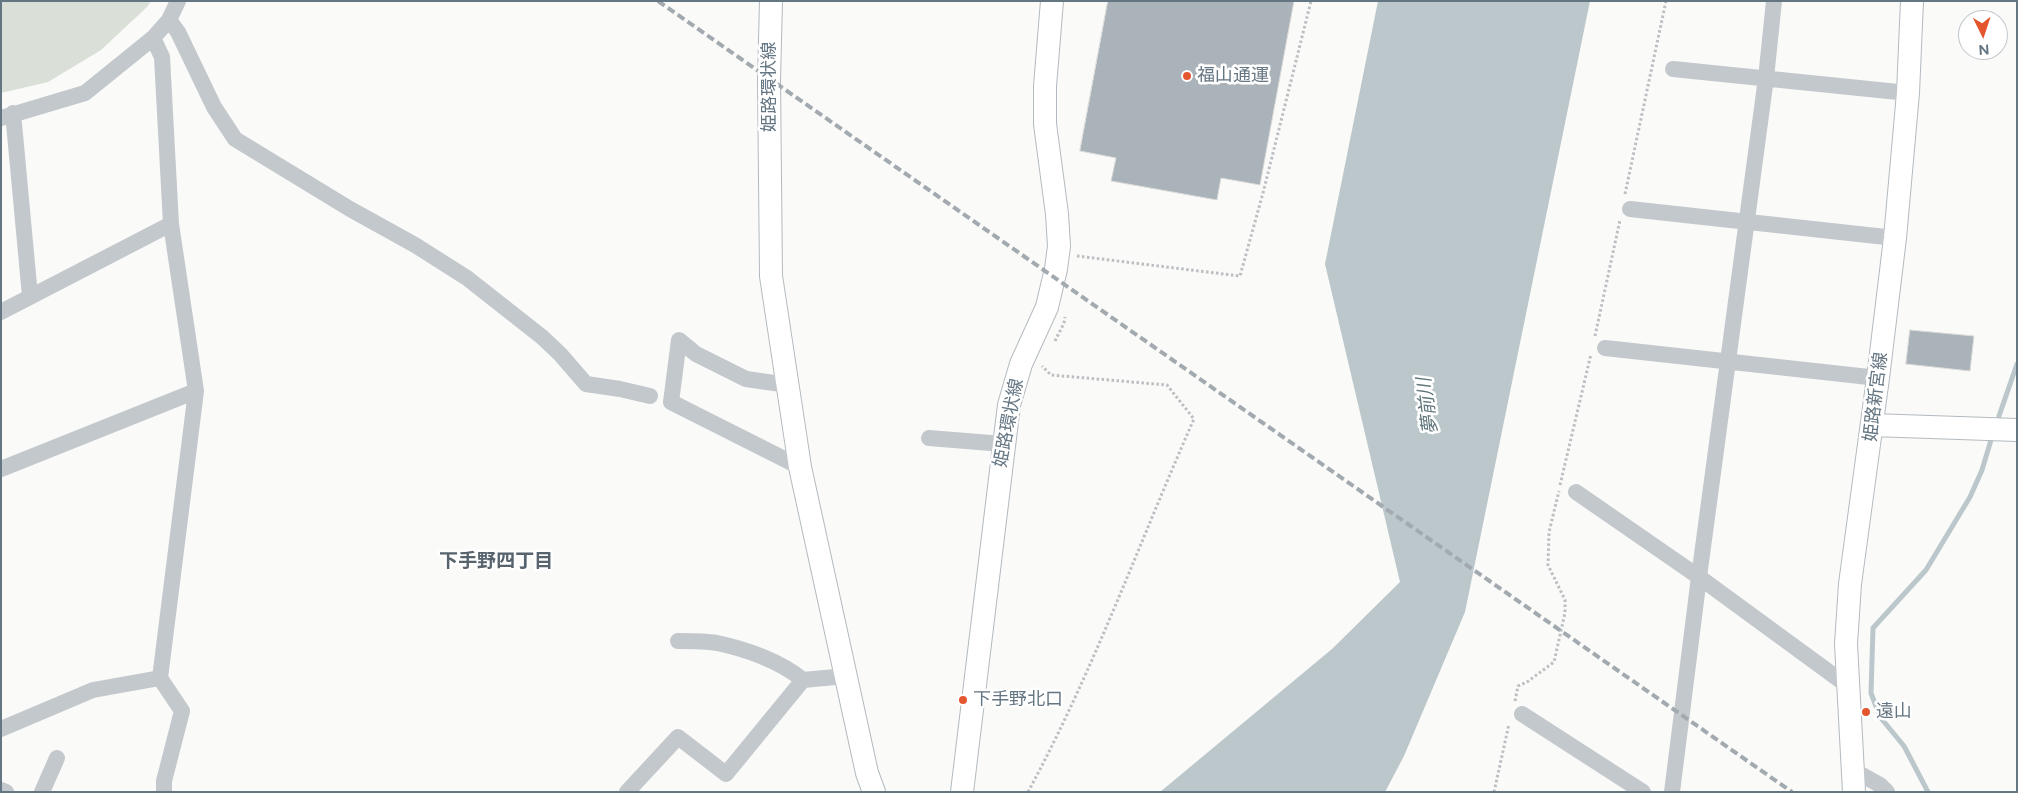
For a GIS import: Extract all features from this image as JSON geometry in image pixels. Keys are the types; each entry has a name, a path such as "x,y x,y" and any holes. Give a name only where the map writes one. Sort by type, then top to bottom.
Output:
{"main road":[{"name":"姫路環状線","path":"771,1 769,80 771,276 800,467 867,773 874,792"},
{"name":"姫路環状線","path":"962,792 1008,405 1021,364 1047,307 1059,246 1057,214 1045,124 1045,86 1052,1"},
{"name":"姫路新宮線","path":"1853,781 1846,644 1850,584 1895,238 1908,93 1912,1"},
{"path":"1872,425 2017,430"}],"street":[{"path":"30,296 7,116 85,93 154,38 169,20 178,1"},
{"path":"1672,792 1698,577 1766,78 1774,1"},
{"path":"169,20 178,32 214,106 235,139 350,209 415,245 467,278 542,336 586,384 650,396"},
{"path":"154,38 162,57 171,224 196,391 160,678 182,711 164,781 164,792"},
{"path":"1673,69 1908,93"},
{"path":"1625,208 1895,238"},
{"path":"1,312 171,224"},
{"path":"788,385 746,379 696,354 679,340 671,402 800,467"},
{"path":"1597,346 1878,378"},
{"path":"1,469 196,391"},
{"path":"929,438 1003,444"},
{"path":"1576,492 1698,577 1848,686"},
{"path":"678,641 716,643 751,653 789,668 803,680"},
{"path":"627,792 678,737 726,774 803,680 846,676"},
{"path":"1,729 93,690 160,678"},
{"path":"1516,711 1644,792"},
{"path":"42,792 57,758"},
{"path":"1853,781 1880,785 1887,792"},
{"path":"1,790 6,792"}],"path":[{"path":"1075,258 1078,254 1240,276 1264,193 1311,1"},
{"path":"1494,792 1516,711 1518,686 1527,682 1554,662 1566,614 1565,600 1548,565 1549,532 1597,346 1666,1"},
{"path":"1051,349 1064,323 1065,314"},
{"path":"1028,792 1054,744 1105,631 1157,501 1194,419 1166,385 1051,375 1042,367 1046,358"}],"shaded area":[{"path":"1,1 151,1 101,50 48,82 1,93"}],"water":[{"name":"夢前川","path":"1378,1 1590,1 1465,612 1404,756 1385,792 1160,792 1332,649 1400,582 1325,264"}],"building":[{"name":"福山通運","path":"1108,1 1294,1 1260,185 1221,178 1217,200 1111,181 1116,158 1080,151"},
{"path":"1910,330 1974,336 1970,371 1906,364"}],"waterway":[{"path":"1999,416 2017,364"},
{"path":"1928,792 1904,746 1880,717 1871,693 1873,628 1926,570 1970,497 1982,470 1991,440"}],"railway":[{"path":"658,1 1792,792"}],"place":[{"name":"福山通運","path":"1187,76"},
{"name":"下手野北口","path":"963,700"},
{"name":"遠山","path":"1866,712"}],"district":[{"name":"下手野四丁目","path":"496,561"}]}
